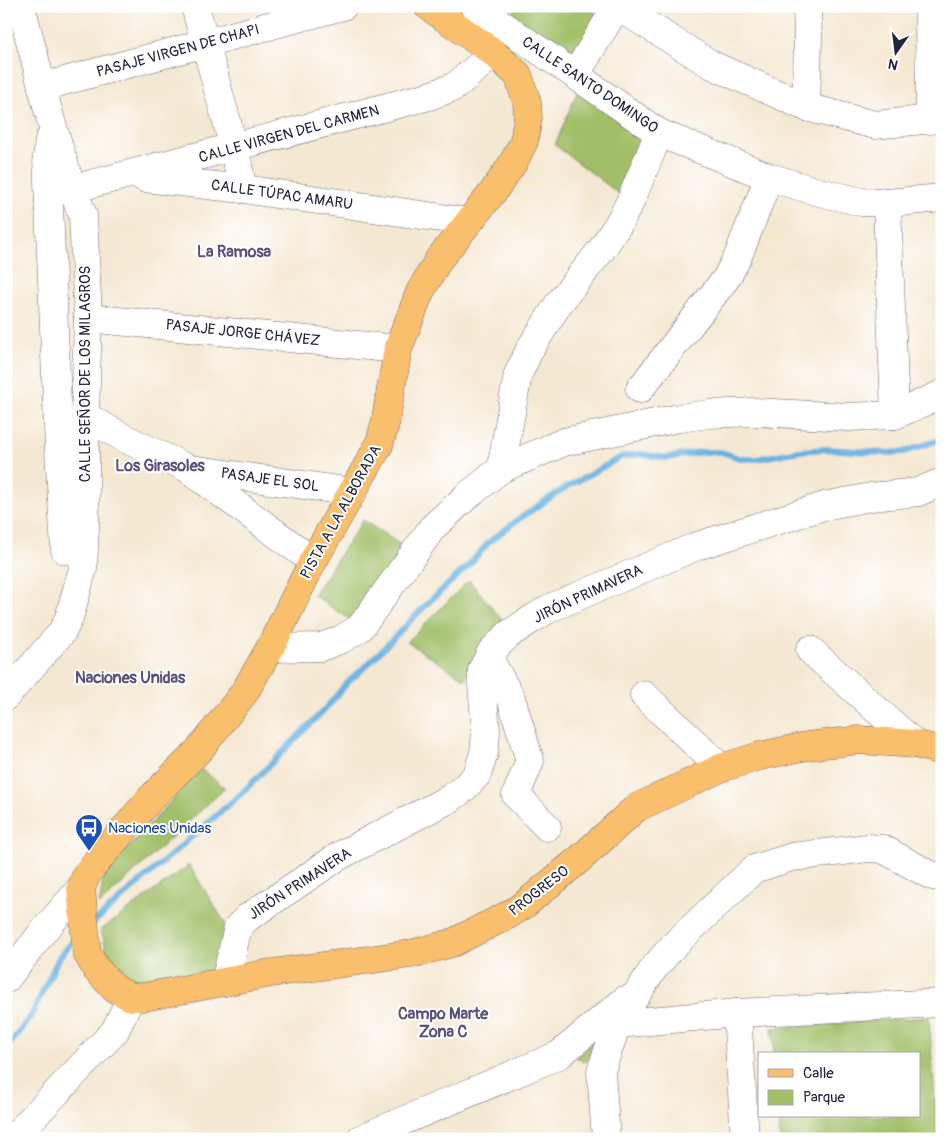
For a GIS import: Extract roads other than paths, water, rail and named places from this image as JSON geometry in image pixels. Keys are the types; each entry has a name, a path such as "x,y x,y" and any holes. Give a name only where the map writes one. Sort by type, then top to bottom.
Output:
{"main road":[{"name":"PISTA A LA ALBORADA","path":"81,888 87,874 102,855 152,797 199,750 244,693 270,648 313,561 379,445 387,416 398,349 425,283 439,259 493,192 513,162 524,141 528,117 527,102 518,75 494,53 428,6"},
{"name":"PROGRESO","path":"123,993 162,994 271,973 411,954 452,943 490,925 524,905 582,857 636,808 721,768 760,756 829,743 859,740 915,744 942,751"},
{"path":"81,888 87,953 96,968 123,993"}],"street":[{"name":"CALLE SEÑOR DE LOS MILAGROS","path":"6,696 62,632 69,618 83,568 85,528 85,416 88,318 83,214 84,187 51,121 20,6"},
{"path":"195,6 234,148 243,189"},
{"name":"PASAJE VIRGEN DE CHAPI","path":"42,87 343,6"},
{"name":"CALLE SANTO DOMINGO","path":"475,6 659,133 769,177 815,191 862,202 888,203 942,198"},
{"path":"806,107 808,6"},
{"path":"576,74 619,7 712,65 806,107 875,125 936,119 929,6"},
{"name":"CALLE VIRGEN DEL CARMEN","path":"84,187 429,96 454,87 494,53"},
{"path":"51,121 48,158 58,450 65,550"},
{"path":"501,469 518,374 530,349 559,303 602,249 619,223 631,200 659,133"},
{"path":"640,389 727,277 738,256 769,177"},
{"name":"CALLE TÚPAC AMARU","path":"84,187 146,178 243,189 469,222"},
{"path":"888,203 895,415"},
{"name":"PASAJE JORGE CHÁVEZ","path":"88,318 398,349"},
{"path":"270,648 321,647 342,639 360,628 433,527 501,469 564,442 679,418 709,414 754,412 849,417 895,415 942,394"},
{"name":"PASAJE EL SOL","path":"85,416 122,437 187,468 313,561"},
{"name":"PASAJE EL SOL","path":"187,468 353,492"},
{"name":"JIRÓN PRIMAVERA","path":"225,982 238,927 247,918 338,856 451,798 477,775 484,753 486,731 482,670 491,652 509,634 550,608 697,546 824,506 854,500 918,492 942,482"},
{"path":"810,650 915,744"},
{"path":"489,658 511,698 530,761 516,795 547,827"},
{"path":"644,695 721,768"},
{"path":"606,1139 601,1071 617,1024 654,968 673,946 754,869 792,857 868,848 883,849 932,876 942,876"},
{"path":"8,973 81,888"},
{"path":"360,1139 559,1055 645,982"},
{"path":"20,1131 115,1031 123,993"},
{"path":"617,1024 736,1013 942,1003"},
{"path":"736,1013 745,1139"}],"waterway":[{"path":"92,924 242,793 326,708 347,683 468,566 489,542 560,491 621,457 639,454 666,458 702,452 721,452 743,459 757,459 799,451 827,449 885,453 904,452 942,439"},
{"path":"6,1049 31,1016 59,957 77,937"}],"place":[{"name":"Naciones Unidas","path":"89,852"}],"district":[{"name":"La Ramosa","path":"234,252"},
{"name":"Los Girasoles","path":"160,466"},
{"name":"Naciones Unidas","path":"130,678"},
{"name":"Campo Marte Zona C","path":"443,1023"}]}
